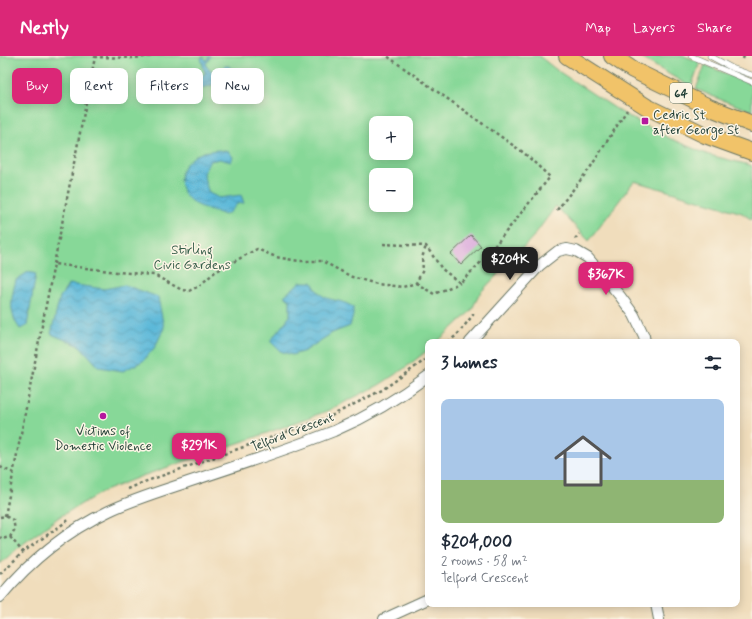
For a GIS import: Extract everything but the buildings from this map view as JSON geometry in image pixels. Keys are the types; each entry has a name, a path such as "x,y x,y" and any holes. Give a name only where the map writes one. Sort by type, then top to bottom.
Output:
{"main road":[{"name":"64","path":"566,56 648,107 705,135 752,152"},
{"name":"64","path":"612,56 633,70 711,108 752,124"}],"street":[{"path":"473,339 540,265 558,251 567,250 576,251 588,258 634,315 644,339"},
{"name":"Telford Crescent","path":"0,597 32,563 70,534 108,512 148,495 261,457 334,430 390,403 425,378"},
{"path":"384,619 425,600"},
{"path":"657,607 659,619"}],"lane":[{"path":"691,56 752,82"},
{"path":"710,56 732,68 752,75"}],"path":[{"path":"5,516 95,57 153,56"},
{"path":"387,56 524,153 550,177 484,259 460,283 434,294 416,283"},
{"path":"558,210 590,168 626,112"},
{"path":"383,244 426,246"},
{"path":"54,264 154,275 182,290 189,291 199,286 215,272 257,249 276,257 299,261 322,261 352,277 377,284 403,287 416,283 423,270 422,258 426,246"},
{"path":"426,246 442,269 460,283"},
{"path":"452,339 457,335 473,315 473,312"},
{"path":"0,467 14,473"},
{"path":"0,517 5,516 13,520 15,529 10,537 2,539 0,537"},
{"path":"10,537 23,552"}],"green space":[{"name":"Stirling Civic Gardens","path":"0,56 539,56 558,71 624,114 671,139 709,155 752,166 752,220 742,213 634,181 589,241 556,206 533,237 480,293 471,311 440,339 425,339 425,352 379,385 327,411 142,476 102,492 59,517 19,547 0,564"},
{"path":"638,56 684,56 700,62 691,87"},
{"path":"705,65 752,84 752,111 696,89"}],"water":[{"path":"209,56 211,56 206,64 211,70 211,85 203,87 203,75 205,73 201,58 204,57 206,61"},
{"path":"225,66 229,66 230,68 223,68"},
{"path":"218,150 228,151 233,157 231,162 220,159 210,161 204,173 209,193 219,198 241,195 244,203 237,204 225,215 191,201 185,195 180,182 183,169 192,158 203,152"},
{"path":"28,272 36,274 27,326 20,329 16,323 12,311 12,299 16,280"},
{"path":"300,282 312,282 316,289 325,297 346,303 353,307 353,316 350,326 332,333 305,351 292,355 280,351 270,341 290,316 290,300 284,296"},
{"path":"69,284 104,289 125,285 158,297 164,328 155,347 143,361 123,371 99,367 80,346 51,334 60,297"}],"place":[{"name":"Cedric St after George St","path":"645,121"},
{"name":"Victims of Domestic Violence","path":"103,416"}]}
